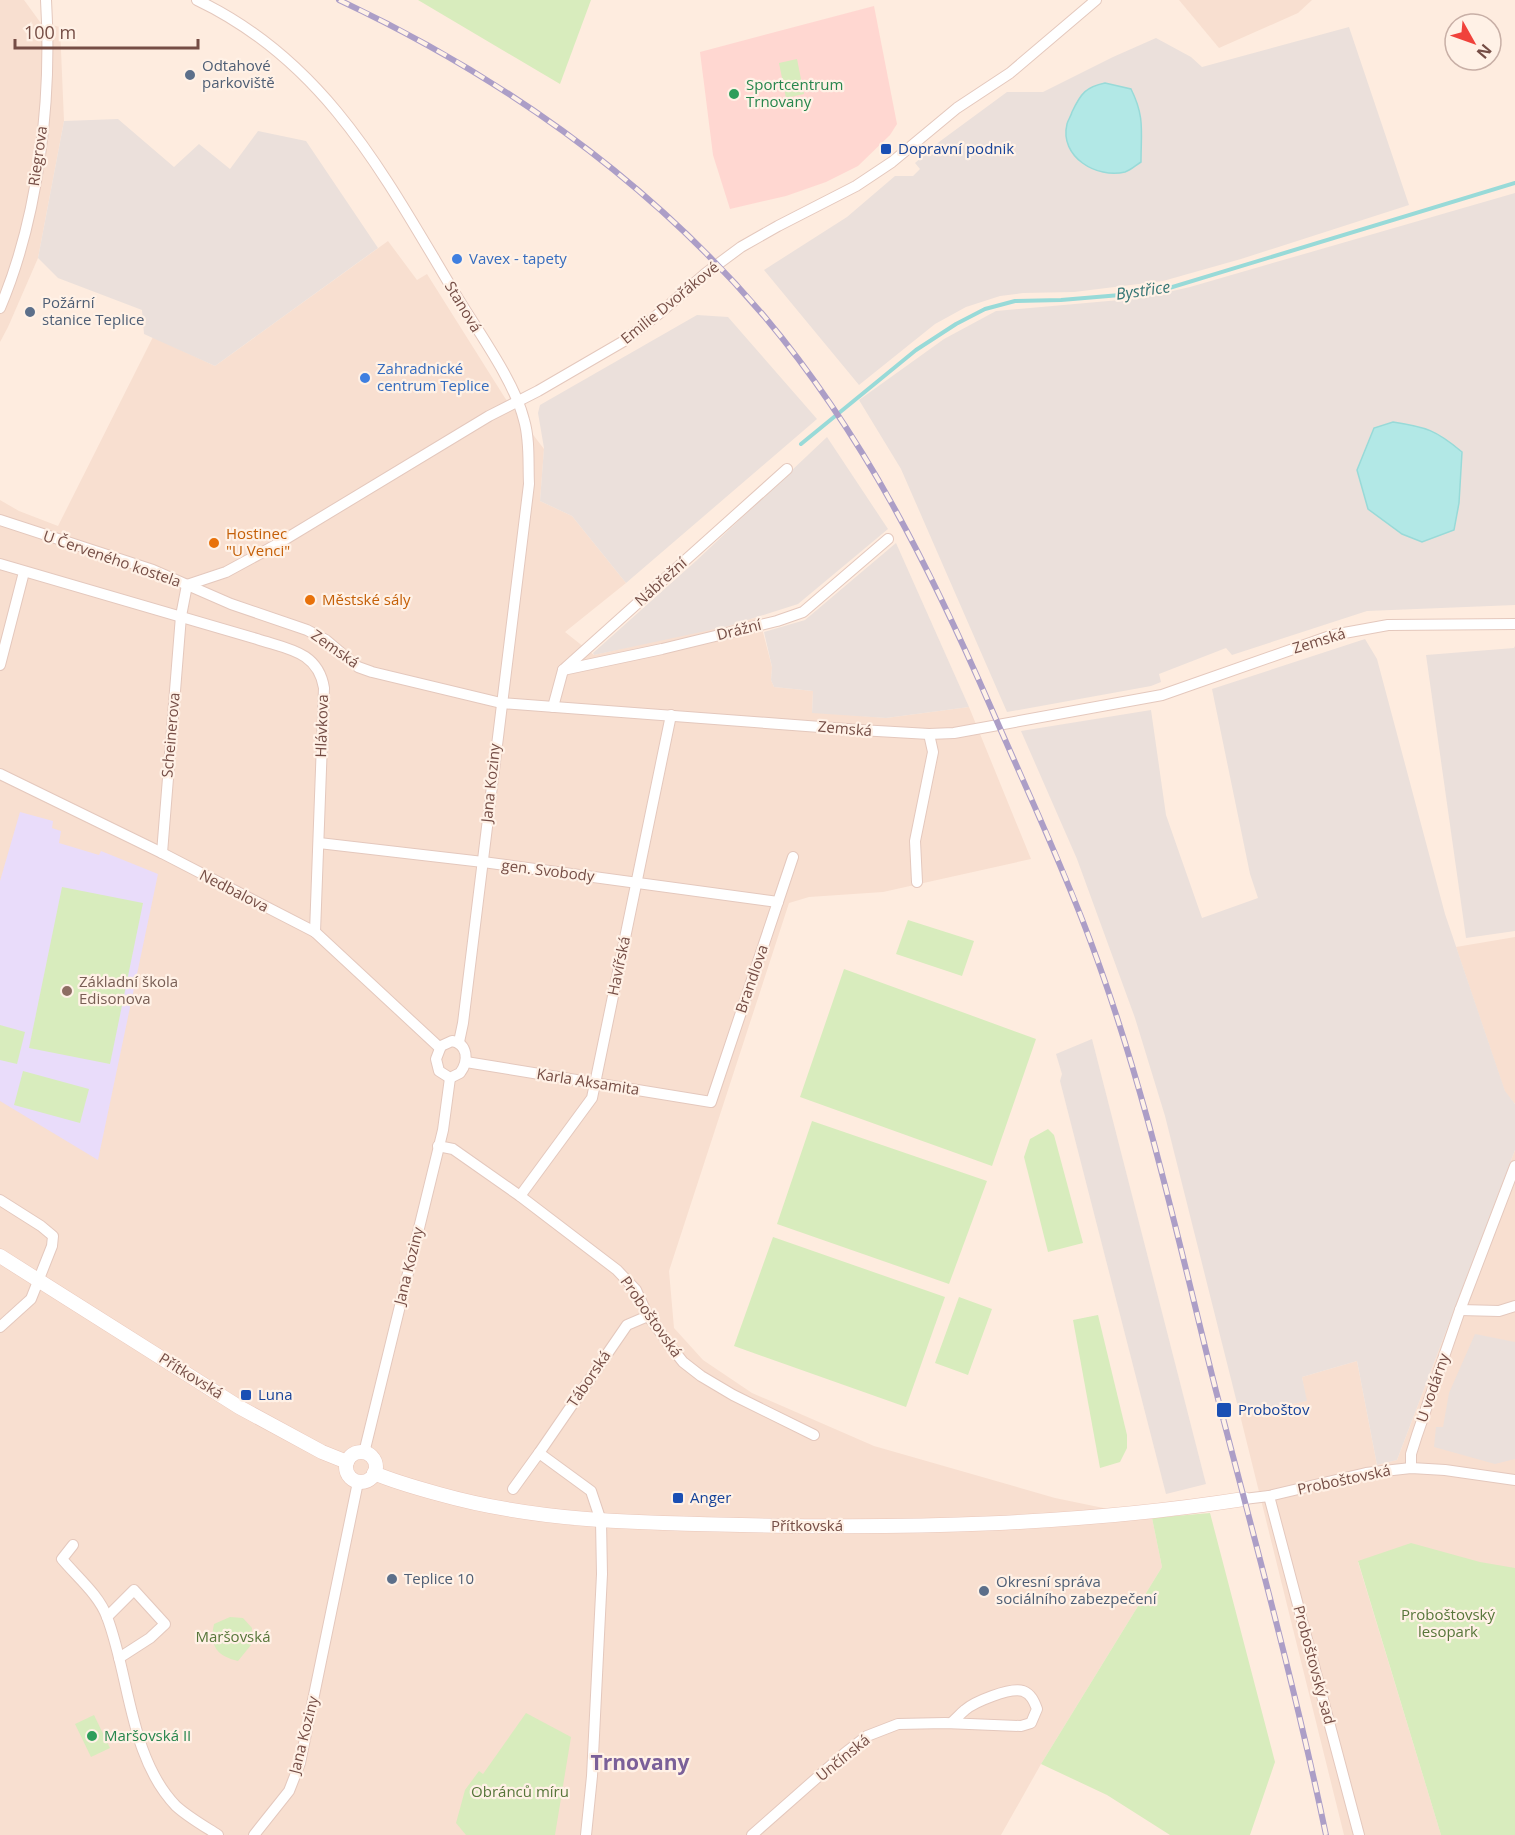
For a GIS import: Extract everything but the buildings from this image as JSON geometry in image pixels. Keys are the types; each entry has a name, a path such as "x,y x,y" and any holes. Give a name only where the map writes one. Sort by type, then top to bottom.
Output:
{"street":[{"name":"Riegrova","path":"1,302 16,262 30,211 38,164 47,95 46,0"},
{"name":"Stanová","path":"197,0 246,27 274,47 324,96 359,138 415,225 518,402 527,435 529,484 501,703"},
{"name":"Emilie Dvořákové","path":"187,585 225,572 274,546 489,416 518,402 624,340 741,247 847,191 876,173 957,108 1010,73 1096,0"},
{"name":"Nábřežní","path":"563,670 787,469"},
{"name":"U Červeného kostela","path":"0,520 153,570 187,585 181,616"},
{"name":"Drážní","path":"563,670 697,641 777,621 803,612 888,539"},
{"path":"0,564 181,616"},
{"path":"0,665 24,572"},
{"name":"Zemská","path":"187,585 231,604 314,632 364,670 501,703 929,734 954,733 1162,695 1333,635 1388,625 1515,624"},
{"name":"Hlávkova","path":"181,616 298,652 311,659 318,669 324,688 315,932"},
{"name":"Scheinerova","path":"162,853 181,616"},
{"path":"553,707 563,670"},
{"name":"Jana Koziny","path":"459,1042 464,1023 501,703"},
{"name":"Havířská","path":"520,1196 592,1098 671,715"},
{"path":"917,882 915,841 933,752 929,734"},
{"name":"Nedbalova","path":"0,774 162,853 315,932 440,1048"},
{"name":"gen. Svobody","path":"319,843 483,862 778,903"},
{"name":"Brandlova","path":"711,1102 793,857"},
{"path":"449,1041 459,1042 465,1050 466,1062 459,1074 450,1078 442,1074 437,1066 437,1056 440,1048 449,1041"},
{"name":"Karla Aksamita","path":"466,1062 711,1102"},
{"name":"Jana Koziny","path":"364,1453 445,1116 450,1078"},
{"name":"Proboštovská","path":"438,1146 453,1149 520,1196 617,1270 636,1290 648,1316 683,1362 701,1376 733,1395 814,1435"},
{"name":"U vodárny","path":"1411,1468 1411,1454 1460,1310 1515,1166"},
{"path":"0,1200 41,1226 52,1236 52,1246 31,1299 0,1327"},
{"name":"Přítkovská","path":"0,1256 239,1407 322,1452 347,1462"},
{"path":"1460,1310 1499,1311 1515,1306"},
{"name":"Táborská","path":"513,1489 627,1325 648,1316"},
{"path":"364,1453 372,1457 375,1462 374,1473 369,1480 358,1482 350,1478 347,1473 347,1462 353,1454 364,1453"},
{"path":"539,1453 591,1491 601,1521 602,1574 592,1776 586,1835"},
{"name":"Proboštovská","path":"1244,1499 1269,1496 1366,1473 1411,1468 1445,1470 1515,1480"},
{"name":"Přítkovská","path":"374,1473 397,1482 491,1507 547,1516 601,1521 783,1526 918,1525 1092,1516 1244,1499"},
{"name":"Jana Koziny","path":"254,1835 262,1828 289,1791 300,1763 358,1482"},
{"name":"Proboštovský sad","path":"1269,1496 1359,1835"},
{"path":"73,1545 62,1559 101,1604 107,1617 133,1719 159,1783 177,1806 218,1835"},
{"path":"107,1617 134,1590 165,1624 150,1638 119,1658"},
{"name":"Unčínská","path":"752,1835 867,1736 898,1724 1021,1726 1031,1723 1036,1716 1037,1709 1032,1698 1024,1691 1014,1690 997,1694 966,1708 951,1724"}],"shaded area":[{"path":"0,0 24,0 40,22 60,27 64,121 38,258 0,342"},
{"path":"1179,0 1312,0 1298,13 1219,48"},
{"path":"874,6 897,124 890,135 858,166 826,182 786,196 730,209 713,155 700,52"},
{"path":"1349,27 1409,205 1241,259 1163,281 1074,292 1000,296 966,307 935,324 859,385 764,270 847,217 895,176 913,176 920,169 915,163 939,142 1007,92 1043,92 1156,38 1191,57 1202,67"},
{"path":"118,119 174,167 199,144 230,169 258,131 306,141 378,248 215,366 144,334 142,310 58,278 38,258 64,121"},
{"path":"1515,193 1515,605 1367,611 1232,655 1226,648 1159,674 1161,682 1151,686 1007,712 901,469 859,400 944,339 996,311 1142,298 1190,287"},
{"path":"388,241 417,280 427,274 505,398 544,449 540,501 572,516 626,583 565,632 594,655 759,617 772,667 771,680 774,687 813,691 812,712 886,718 969,707 1031,859 883,892 809,897 789,903 669,1271 674,1328 703,1360 752,1393 874,1446 1055,1498 1152,1518 1162,1567 1041,1764 1001,1835 0,1835 0,500 19,511 58,526 153,337 215,366"},
{"path":"697,315 728,317 817,419 626,583 572,516 540,501 544,448 538,413 540,405"},
{"path":"827,437 888,529 798,604 729,626 594,655 593,653 697,560"},
{"path":"896,543 969,707 886,718 812,713 813,691 774,687 764,632 805,620"},
{"path":"1365,639 1377,659 1445,914 1505,1091 1515,1104 1515,1150 1397,1460 1377,1465 1357,1361 1302,1377 1307,1401 1240,1415 1165,1116 1135,1018 1077,859 1021,731 1151,710 1166,815 1202,918 1258,898 1250,874 1212,689"},
{"path":"1515,646 1515,931 1466,938 1426,655 1514,648"},
{"name":"Základní škola Edisonova","path":"20,812 53,821 52,828 61,831 59,843 99,855 101,851 158,874 98,1160 0,1101 0,881"},
{"path":"1515,937 1515,1104 1505,1092 1456,947"},
{"path":"1092,1039 1206,1484 1166,1494 1060,1081 1062,1074 1056,1054"},
{"path":"1515,1150 1515,1569 1358,1562 1441,1835 1344,1835 1240,1415 1306,1401 1302,1377 1357,1361 1377,1465 1397,1460"},
{"path":"1475,1334 1515,1342 1515,1459 1495,1464 1434,1447 1436,1427 1443,1427 1449,1393"}],"green space":[{"path":"418,0 591,0 560,84"},
{"path":"797,59 804,94 786,98 779,63"},
{"path":"62,887 143,903 110,1064 29,1048"},
{"path":"908,920 974,941 962,976 896,954"},
{"path":"844,969 1036,1039 992,1166 800,1097"},
{"path":"0,1025 25,1032 17,1064 0,1060"},
{"path":"23,1071 89,1089 80,1123 14,1105"},
{"path":"812,1121 987,1181 949,1284 777,1224"},
{"path":"1048,1129 1054,1135 1083,1243 1048,1252 1024,1157 1030,1139"},
{"path":"773,1237 945,1297 906,1407 734,1346"},
{"path":"959,1297 992,1309 968,1375 935,1363"},
{"path":"1098,1315 1127,1435 1127,1448 1120,1462 1100,1468 1073,1320"},
{"path":"1210,1513 1275,1762 1250,1835 1170,1835 1107,1795 1041,1764 1162,1567 1152,1518"},
{"name":"Proboštovský lesopark","path":"1411,1543 1480,1562 1515,1568 1515,1835 1441,1835 1358,1561"},
{"name":"Maršovská","path":"230,1617 243,1618 252,1628 251,1645 238,1661 220,1653 214,1644 214,1624"},
{"name":"Obránců míru","path":"526,1713 571,1737 555,1835 466,1835 456,1823 465,1790 479,1771 483,1774"},
{"name":"Maršovská II","path":"94,1715 110,1748 91,1757 75,1724"}],"water":[{"path":"1105,83 1131,89 1138,108 1141,124 1141,162 1125,172 1103,172 1082,163 1074,156 1066,136 1067,122 1081,96 1089,89"},
{"path":"1393,422 1430,431 1462,452 1459,503 1454,530 1422,542 1402,534 1368,509 1357,470 1374,428"}],"waterway":[{"name":"Bystřice","path":"801,444 916,350 956,324 985,309 1015,301 1061,300 1156,292 1515,183"}],"railway":[{"path":"339,0 457,62 514,97 621,176 671,220 719,266 764,316 800,361 864,456 919,554 969,657 1043,824 1090,940 1128,1051 1288,1668 1326,1835"}],"place":[{"name":"Odtahové parkoviště","path":"190,75"},
{"name":"Sportcentrum Trnovany","path":"734,94"},
{"name":"Dopravní podnik","path":"886,149"},
{"name":"Vavex - tapety","path":"457,259"},
{"name":"Požární stanice Teplice","path":"30,312"},
{"name":"Zahradnické centrum Teplice","path":"365,378"},
{"name":"Hostinec \"U Venci\"","path":"214,543"},
{"name":"Městské sály","path":"310,600"},
{"name":"Základní škola Edisonova","path":"67,991"},
{"name":"Luna","path":"246,1395"},
{"name":"Proboštov","path":"1224,1410"},
{"name":"Anger","path":"678,1498"},
{"name":"Teplice 10","path":"392,1579"},
{"name":"Okresní správa sociálního zabezpečení","path":"984,1591"},
{"name":"Maršovská II","path":"92,1736"}],"district":[{"name":"Trnovany","path":"640,1763"}]}
